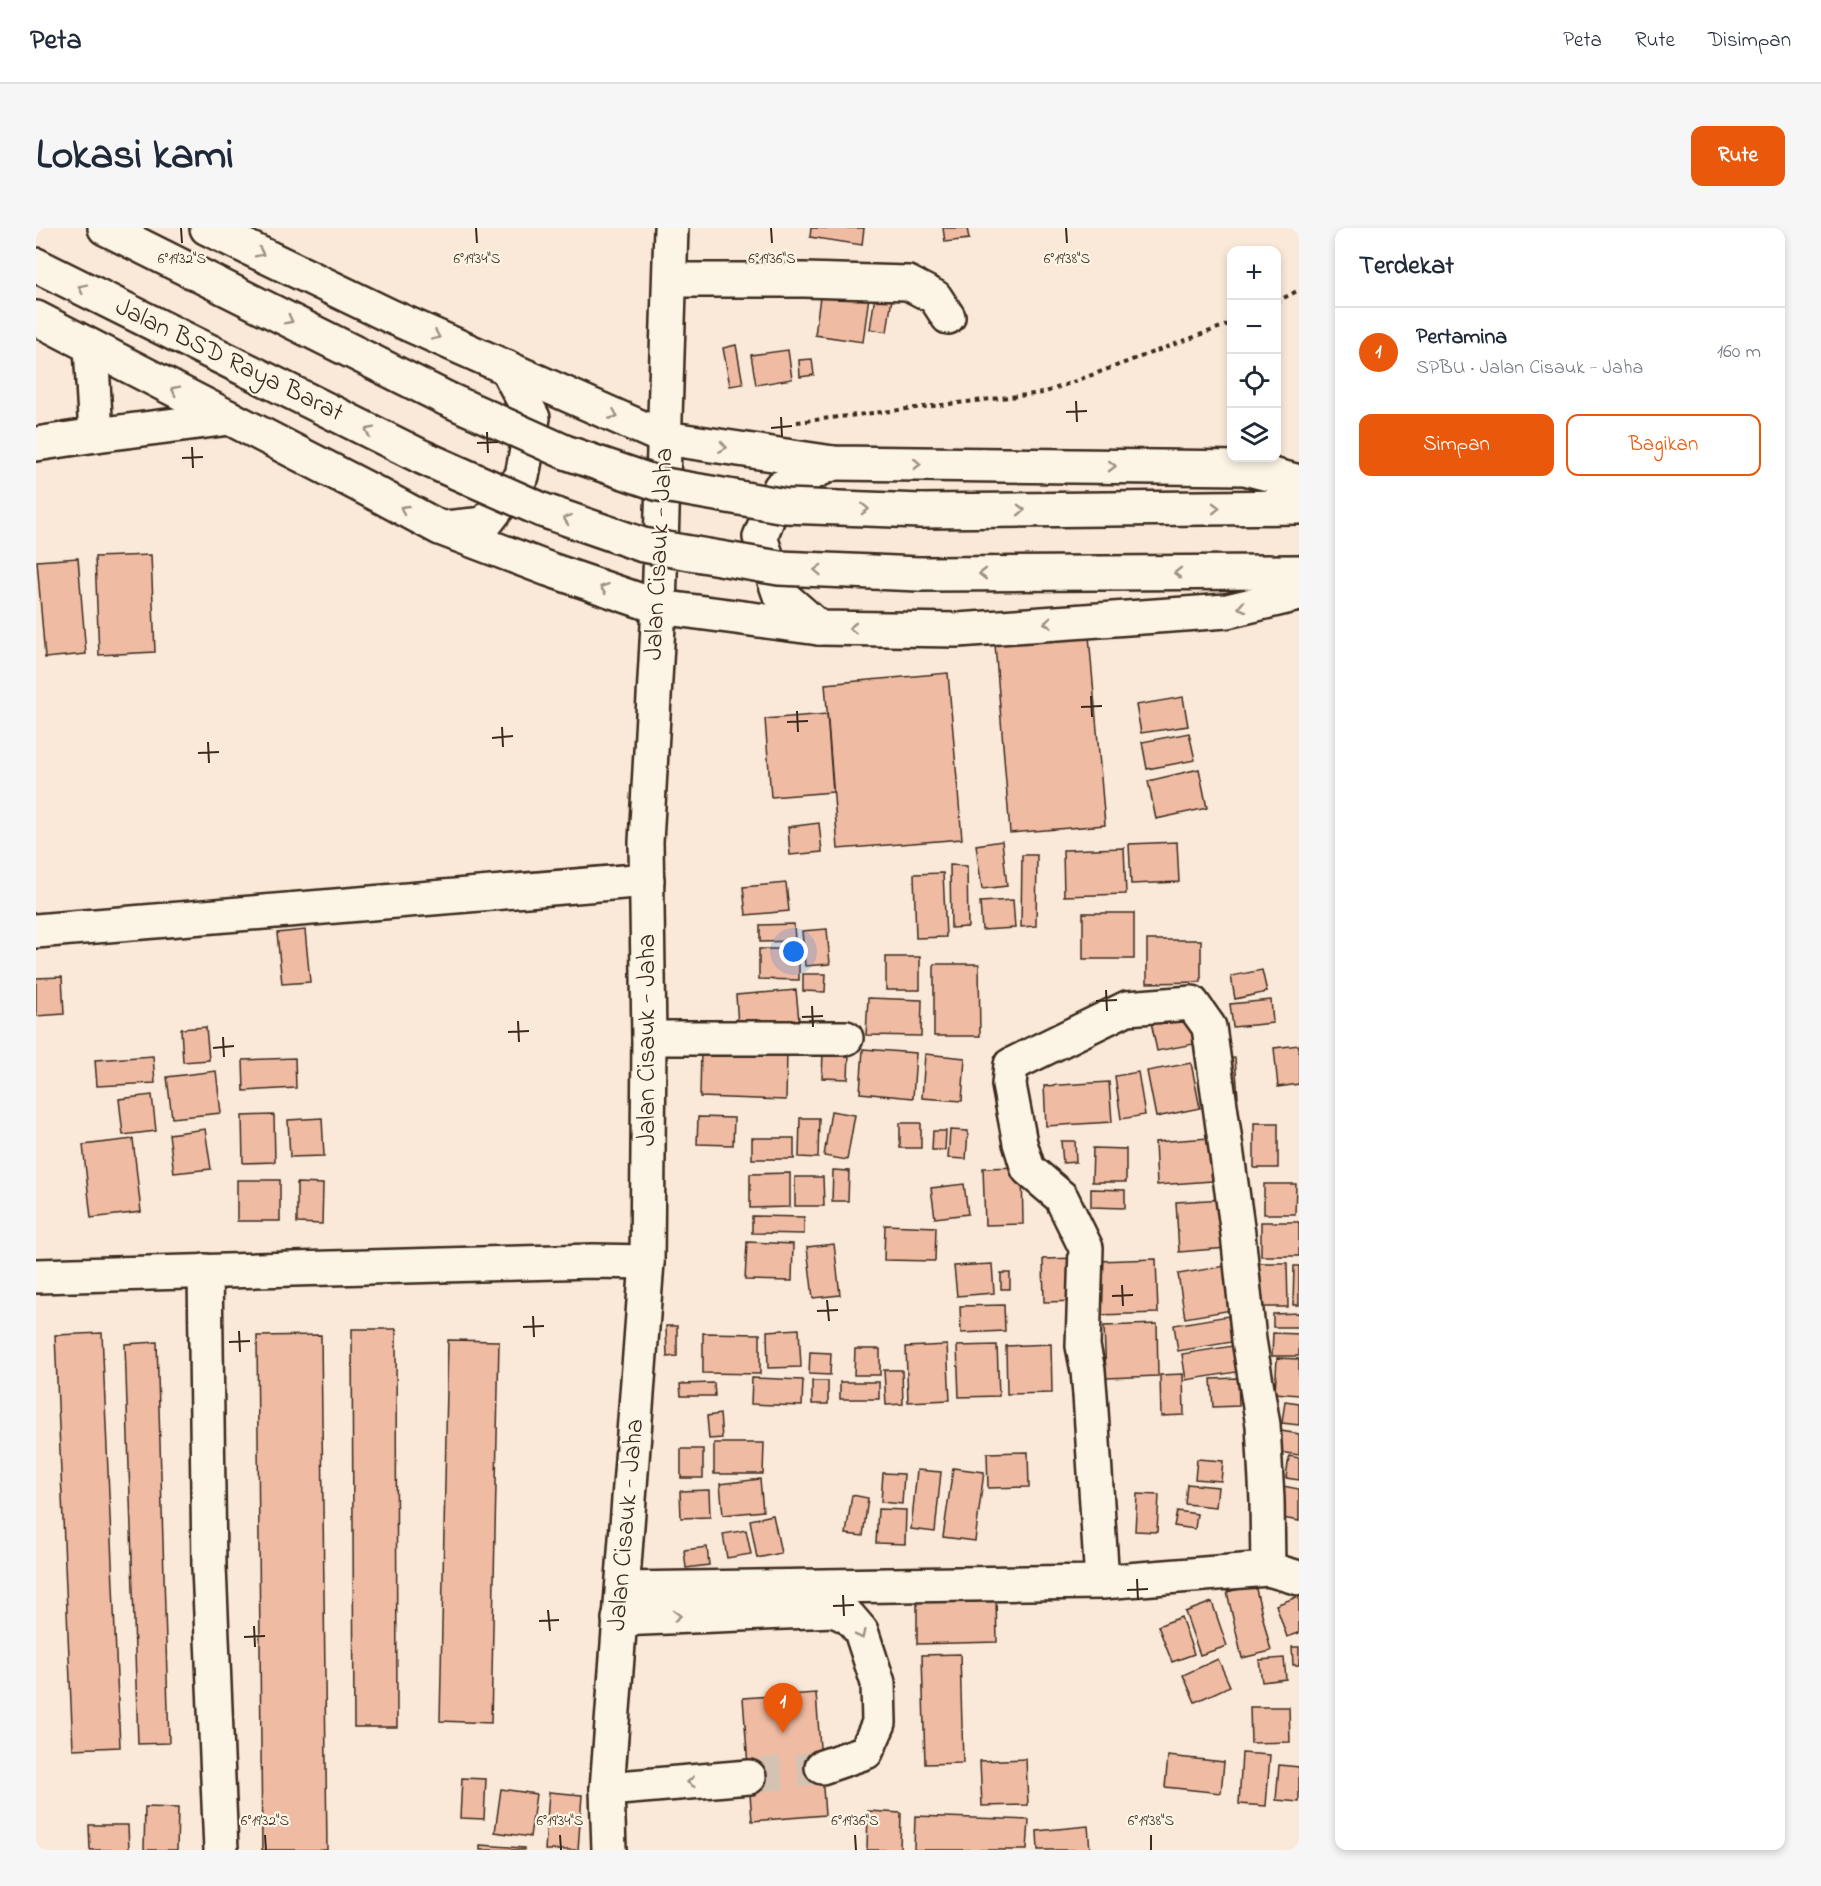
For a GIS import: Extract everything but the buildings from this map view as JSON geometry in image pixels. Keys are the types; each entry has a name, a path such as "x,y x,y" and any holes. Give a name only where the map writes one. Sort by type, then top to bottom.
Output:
{"main road":[{"path":"105,228 447,399 565,452 659,484 785,506 921,511 1299,507"},
{"path":"207,228 390,316 666,438 833,463 1245,468 1299,482"},
{"name":"Jalan Cisauk - Jaha","path":"609,1850 607,1789 647,1262 649,1038 646,843 660,607 671,228"},
{"name":"Jalan BSD Raya Barat","path":"36,265 422,457 542,510 644,545 779,568 919,574 1299,573"},
{"path":"670,280 908,283 935,297 948,317"},
{"path":"36,318 440,528 548,569 660,607 819,628 958,630 1227,610 1299,594"},
{"path":"91,347 96,435"},
{"path":"440,528 484,524 522,476 533,418 506,367"},
{"path":"36,444 230,418"},
{"path":"819,628 779,592 760,537 780,488 833,463"},
{"path":"36,930 647,880"},
{"path":"1102,1582 1090,1395 1083,1347 1086,1248 1061,1197 1028,1169 1020,1143 1009,1085 1011,1065 1127,1008 1185,1002 1192,1003 1209,1027 1263,1425 1268,1569"},
{"path":"649,1038 846,1038"},
{"path":"36,1276 593,1261 647,1262"},
{"path":"205,1271 209,1567 221,1850"},
{"path":"621,1604 1102,1582 1268,1569 1299,1578"},
{"path":"621,1604 834,1610 849,1617 861,1631 878,1683 879,1723 866,1752 822,1767"},
{"path":"607,1789 749,1777"}],"path":[{"path":"1280,300 1299,290"},
{"path":"795,423 1043,393 1227,325"}],"tunnel":[{"path":"749,1777 822,1767"}],"place":[{"name":"Pertamina","path":"783,1733"}]}
